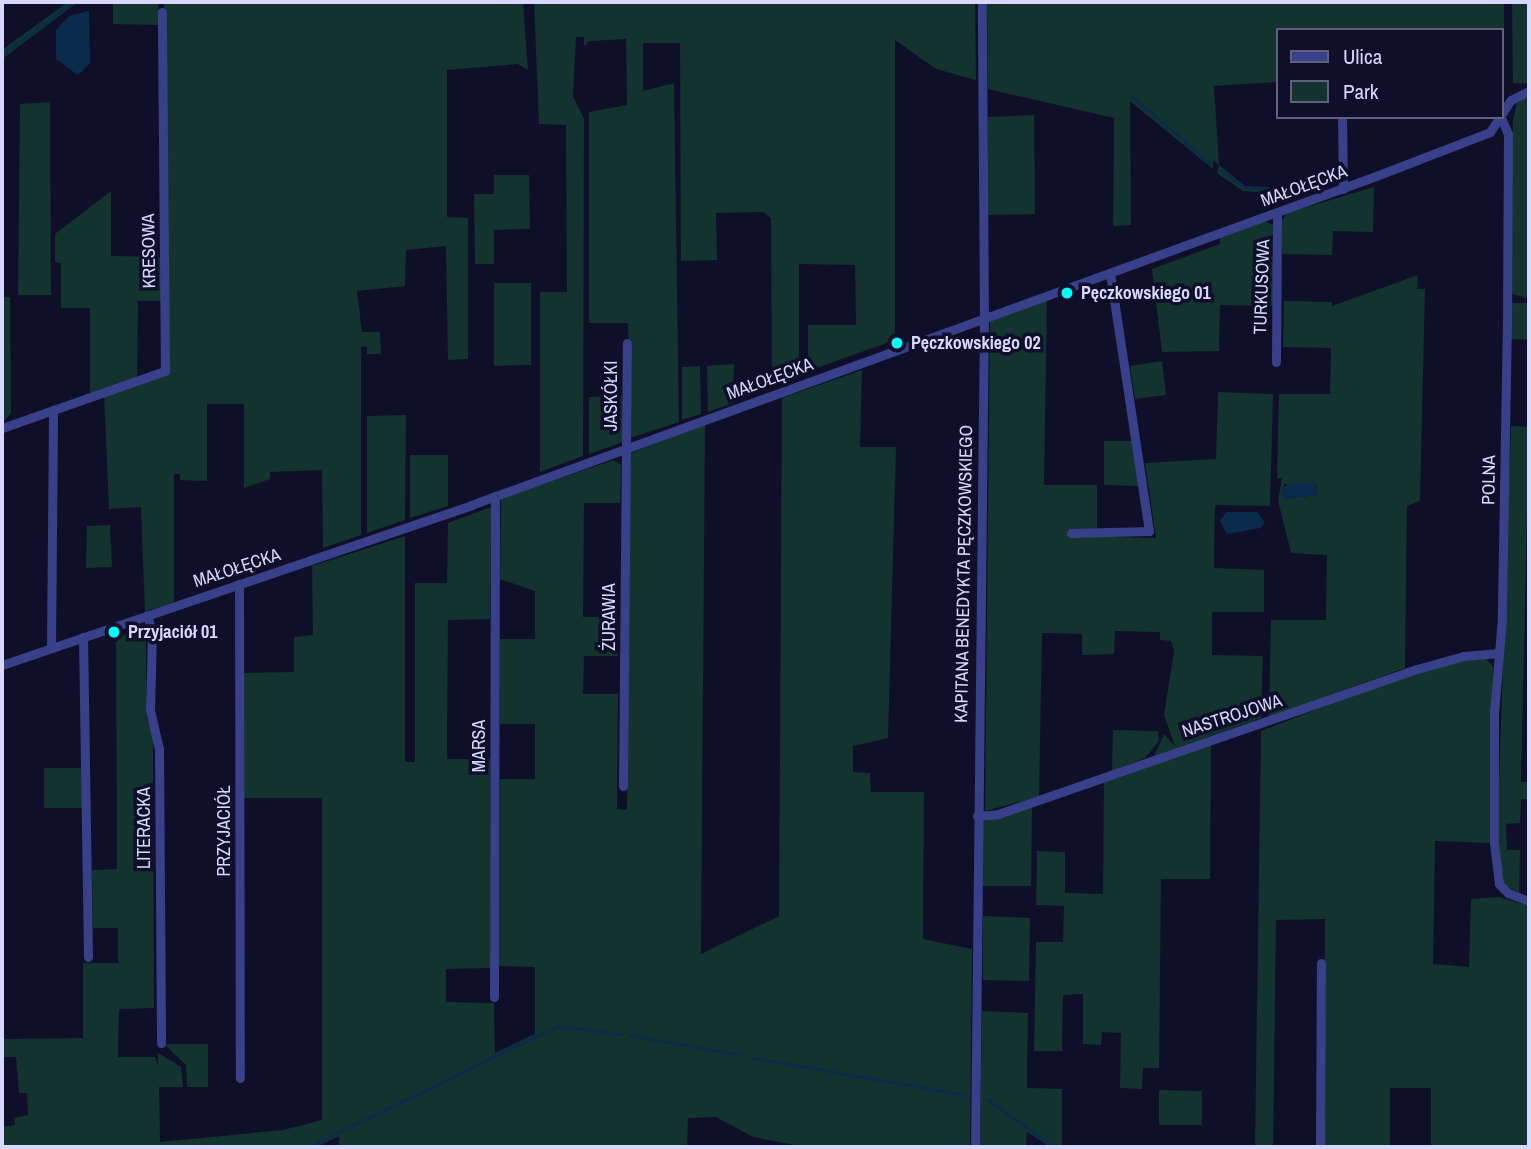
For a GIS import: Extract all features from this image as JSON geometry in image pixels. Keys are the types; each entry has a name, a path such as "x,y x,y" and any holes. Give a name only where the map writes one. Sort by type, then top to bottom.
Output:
{"street":[{"name":"KAPITANA BENEDYKTA PĘCZKOWSKIEGO","path":"975,1147 984,318 982,2"},
{"name":"KRESOWA","path":"2,428 160,374 166,366 162,12"},
{"name":"MAŁOŁĘCKA","path":"1503,118 1511,100 1529,91"},
{"path":"1342,119 1343,188"},
{"name":"MAŁOŁĘCKA","path":"2,665 495,496 1110,274 1479,137 1502,120"},
{"name":"POLNA","path":"1502,120 1508,134 1508,207 1499,653 1494,704 1494,843 1499,884 1508,893 1529,901"},
{"name":"TURKUSOWA","path":"1276,362 1277,213"},
{"path":"1071,533 1143,535 1149,531 1110,274"},
{"name":"JASKÓŁKI","path":"626,343 626,449"},
{"path":"51,648 53,410"},
{"name":"ŻURAWIA","path":"623,786 626,449"},
{"name":"MARSA","path":"494,997 495,496"},
{"name":"PRZYJACIÓŁ","path":"239,584 240,1079"},
{"name":"LITERACKA","path":"148,615 150,710 159,748 161,1043"},
{"path":"83,638 88,957"},
{"name":"NASTROJOWA","path":"977,816 998,814 1417,669 1464,656 1499,653"},
{"path":"1320,1147 1321,963"}],"green space":[{"path":"68,2 78,2 2,59 2,50"},
{"path":"113,2 158,2 159,25 113,24"},
{"path":"164,2 523,2 528,70 518,64 447,70 447,217 468,218 468,359 448,360 446,246 406,250 405,286 357,291 362,332 380,332 381,354 367,354 367,347 361,346 361,535 323,548 322,470 270,472 270,479 244,488 244,404 207,404 207,481 180,480 180,474 174,474 174,603 145,611 141,507 109,509 104,395 169,373"},
{"path":"534,2 975,2 976,80 936,69 895,40 895,340 808,371 808,325 856,325 855,265 799,264 799,377 772,387 771,218 763,212 716,213 717,260 681,261 680,43 643,43 643,91 674,83 679,422 630,438 628,323 589,323 589,112 627,105 626,39 589,41 584,46 584,37 576,37 573,96 584,119 583,456 540,472 540,292 567,292 566,125 539,124"},
{"path":"987,2 1504,2 1504,62 1503,28 1276,28 1276,82 1214,86 1219,165 1213,160 1213,169 1130,101 1131,225 1113,226 1114,118 988,89"},
{"path":"1512,2 1529,2 1529,83 1513,83"},
{"path":"1529,96 1529,297 1526,298 1510,293 1511,205 1513,120 1517,103"},
{"path":"50,102 51,295 18,295 20,104"},
{"path":"1034,115 1035,214 988,215 988,117"},
{"path":"1219,165 1245,186 1307,189 1306,196 1243,191 1217,173"},
{"path":"494,175 529,175 530,229 494,230 494,264 475,264 474,194 494,194"},
{"path":"1374,187 1373,232 1333,231 1332,255 1282,254 1282,221 1287,213"},
{"path":"111,191 111,256 162,257 162,301 138,301 137,377 90,394 90,308 61,308 61,263 55,262 55,234"},
{"path":"1265,221 1275,226 1274,306 1220,305 1219,351 1162,352 1152,269 1220,244 1220,238"},
{"path":"1418,275 1417,289 1425,289 1420,501 1407,506 1405,668 1269,717 1271,620 1326,620 1327,555 1291,553 1278,501 1282,478 1277,478 1279,394 1330,394 1331,348 1283,347 1284,301 1332,302 1332,306","holes":["1284,484 1317,485 1317,495 1284,499"]},
{"path":"494,283 531,283 531,365 494,366"},
{"path":"2,297 10,297 11,413 2,424"},
{"path":"1047,300 1044,485 1097,485 1097,530 1068,530 1068,536 1156,538 1145,463 1216,459 1218,392 1273,394 1270,506 1215,505 1214,568 1264,570 1264,612 1212,612 1212,655 1263,656 1261,718 1154,756 1164,734 1175,746 1164,715 1174,651 1171,641 1160,640 1160,632 1115,631 1114,654 1082,655 1082,634 1042,633 1039,797 985,811 990,321"},
{"path":"1510,303 1529,303 1529,340 1509,339"},
{"path":"1162,361 1166,395 1135,399 1130,366"},
{"path":"734,364 733,403 708,412 707,366"},
{"path":"700,366 701,414 682,420 682,367"},
{"path":"862,370 860,447 896,447 888,738 853,746 853,772 870,773 871,792 924,792 923,939 972,949 970,1147 805,1147 753,1137 716,1117 688,1118 687,1147 339,1147 339,1136 316,1147 2,1147 2,1127 15,1125 14,1118 28,1115 27,1093 19,1093 16,1057 2,1057 2,1039 83,1038 83,963 118,963 118,928 93,928 92,870 117,869 116,637 146,630 146,715 153,733 154,1008 119,1009 118,1057 155,1057 158,1065 158,1053 181,1067 183,1087 159,1087 160,1142 283,1130 322,1120 322,798 244,798 244,673 294,672 294,637 313,635 312,566 405,536 405,762 415,762 415,583 447,583 448,523 491,507 490,619 448,620 447,724 447,759 490,759 490,968 446,969 446,1002 494,1003 495,1053 535,1034 535,967 499,966 500,779 535,779 535,724 500,724 500,639 535,639 535,591 500,579 501,498 614,460 621,465 620,503 584,503 583,617 619,617 618,656 584,656 583,694 618,694 617,809 627,810 629,454 705,424 701,954 779,916 782,398"},
{"path":"622,396 623,442 589,454 589,397"},
{"path":"406,415 405,520 367,533 367,416"},
{"path":"1511,426 1529,427 1521,782 1529,782 1529,799 1521,799 1520,823 1506,824 1507,850 1520,850 1519,893 1505,885 1499,874 1497,843"},
{"path":"1104,441 1132,441 1139,486 1104,485"},
{"path":"410,455 448,455 448,506 410,518"},
{"path":"110,525 112,567 86,568 87,526"},
{"path":"1484,656 1493,667 1491,843 1435,841 1433,964 1469,967 1471,899 1499,897 1529,906 1529,1147 1431,1147 1431,1088 1390,1088 1390,1147 1323,1147 1325,919 1276,920 1273,1147 1255,1147 1261,731 1396,678"},
{"path":"1113,730 1158,731 1159,741 1145,758 1112,771"},
{"path":"1211,743 1210,879 1161,879 1159,1068 1143,1068 1142,1089 1120,1088 1121,1033 1102,1032 1101,1045 1083,1044 1083,994 1063,995 1062,1051 1034,1051 1036,942 1063,942 1064,906 1036,905 1037,851 1065,852 1065,893 1103,894 1104,778"},
{"path":"44,768 82,768 82,808 44,808"},
{"path":"1032,805 1031,886 983,886 983,822"},
{"path":"983,916 1030,918 1029,981 983,980"},
{"path":"982,1011 1028,1013 1027,1088 1062,1089 1062,1147 1050,1147 1027,1132 1026,1147 980,1147"},
{"path":"164,1044 208,1044 208,1087 187,1087 186,1065"},
{"path":"1159,1090 1202,1091 1202,1125 1159,1125"}],"water":[{"path":"89,11 90,63 78,75 56,59 56,30 69,16"},
{"path":"1289,483 1316,483 1317,495 1283,499 1281,490"},
{"path":"1226,512 1257,512 1265,522 1260,528 1227,534 1220,521"}],"waterway":[{"path":"2,54 73,2"},
{"path":"1132,96 1210,163"},
{"path":"1221,170 1244,187 1303,192"},
{"path":"309,1147 557,1026 621,1034"},
{"path":"630,1035 740,1055"},
{"path":"753,1058 967,1095"},
{"path":"987,1099 1054,1147"}],"place":[{"name":"Pęczkowskiego 01","path":"1067,293"},
{"name":"Pęczkowskiego 02","path":"897,343"},
{"name":"Przyjaciół 01","path":"114,632"}]}
